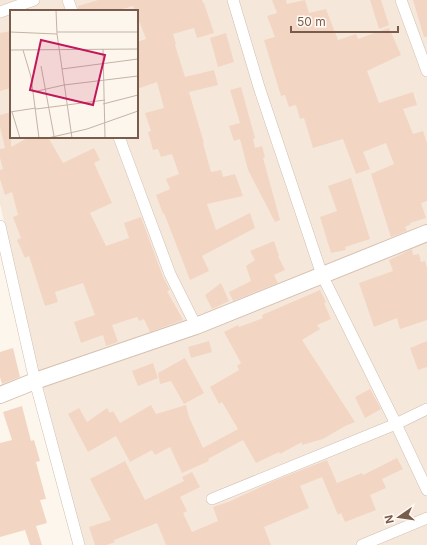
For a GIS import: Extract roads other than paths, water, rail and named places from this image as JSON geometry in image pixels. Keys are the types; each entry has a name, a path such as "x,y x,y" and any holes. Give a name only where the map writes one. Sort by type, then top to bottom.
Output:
{"street":[{"path":"0,12 34,0"},
{"path":"68,0 72,10"},
{"path":"233,0 259,87 322,275 427,490"},
{"path":"401,0 427,71"},
{"path":"119,138 170,274 196,326"},
{"path":"0,226 35,381 78,545"},
{"path":"0,395 35,381 196,326 427,233"},
{"path":"212,499 396,424 427,409"},
{"path":"362,545 427,518"}]}
